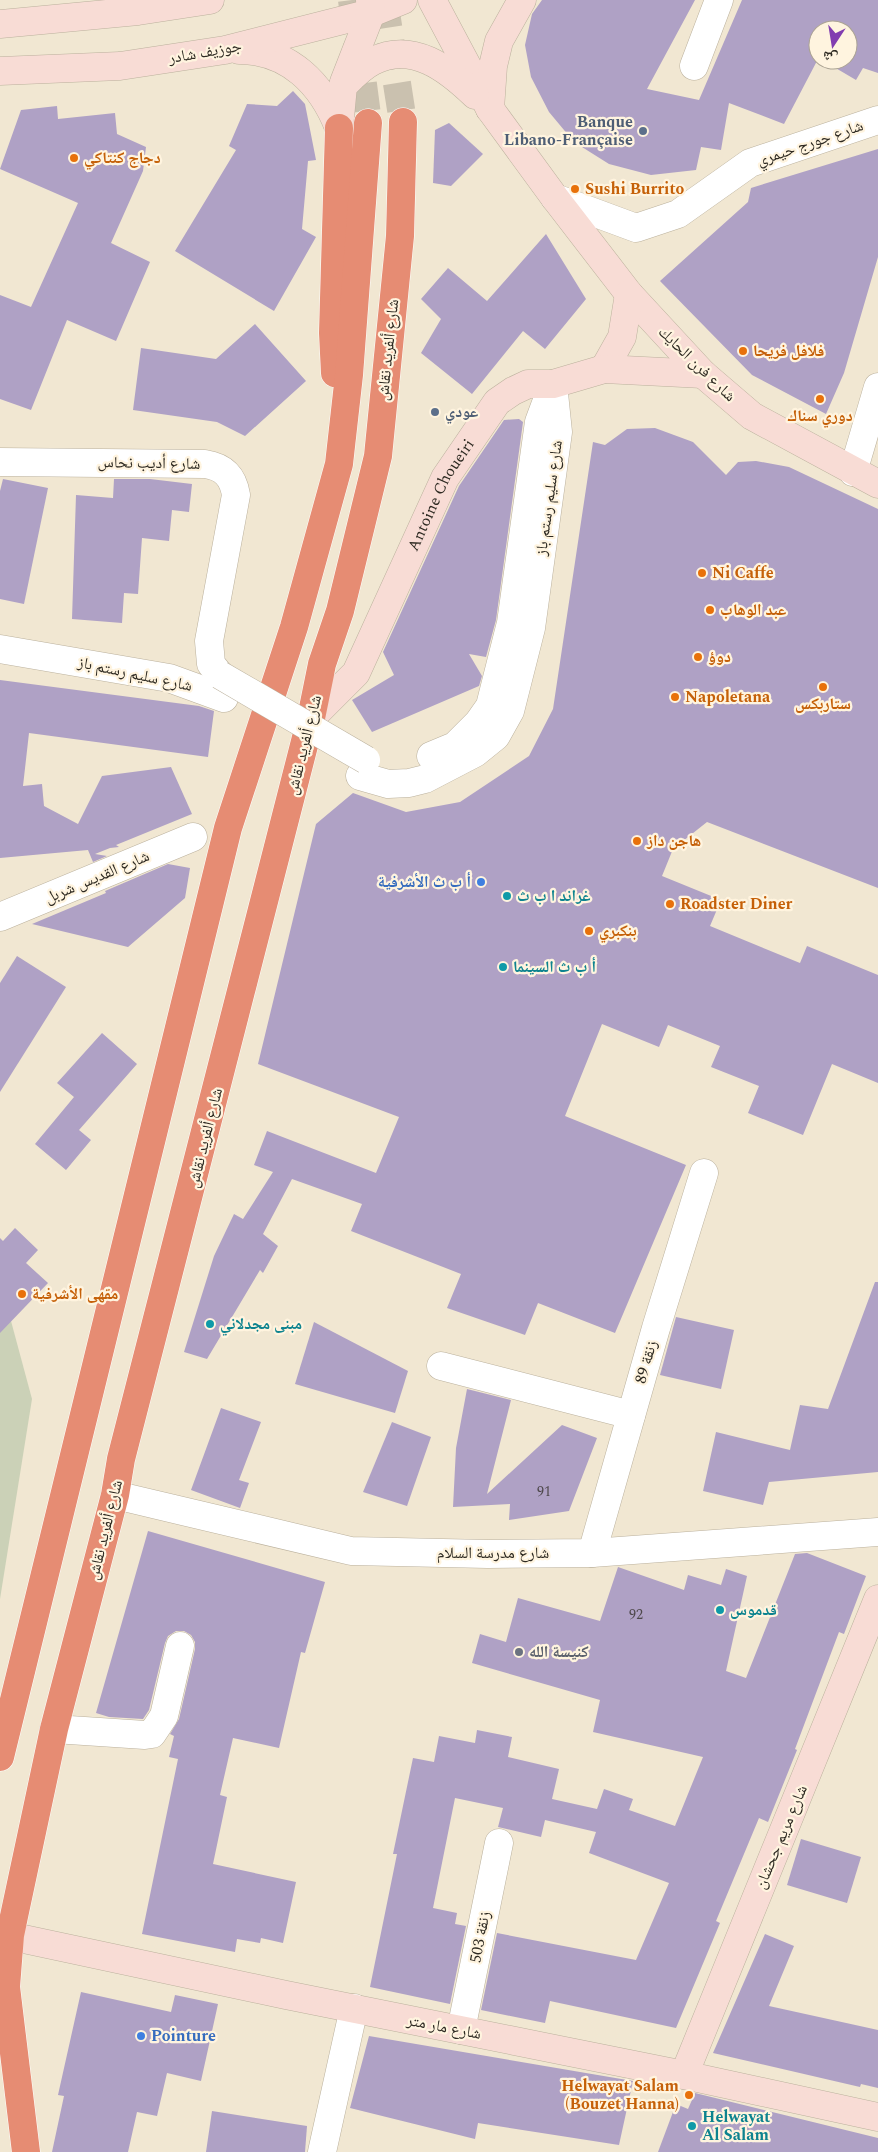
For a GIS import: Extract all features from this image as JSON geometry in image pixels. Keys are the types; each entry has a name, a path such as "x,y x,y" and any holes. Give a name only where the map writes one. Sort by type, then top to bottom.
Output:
{"highway":[{"name":"شارع ألفريد نقاش","path":"26,2152 6,1987 5,1935 54,1729 114,1495 121,1460 311,718 322,664 340,611 378,456 400,236 403,122"},
{"path":"0,1757 228,828 294,627 339,464 349,375 368,123"},
{"path":"339,128 333,333 339,464"}],"street":[{"path":"0,24 138,11 210,0"},
{"name":"جوزيف شادر","path":"0,71 120,66 225,50 370,6 403,0"},
{"path":"432,0 490,109"},
{"path":"490,109 493,66 499,41 522,0"},
{"path":"694,66 719,0"},
{"path":"339,128 343,86 370,6"},
{"path":"225,50 246,50 267,54 287,63 305,75 320,90 331,108 339,128"},
{"path":"343,86 364,66 373,61 384,56 411,54 430,60 444,68 490,109"},
{"name":"شارع فرن الحايك","path":"490,109 629,294 703,374 752,416 878,484"},
{"name":"شارع جورج حيمري","path":"555,198 636,228 678,214 750,163 878,120"},
{"path":"604,369 622,337 629,294"},
{"name":"Antoine Choueiri","path":"311,718 356,673 444,478 497,402 528,384 553,384 604,369 703,374"},
{"name":"شارع سليم رستم باز","path":"0,649 151,674 188,684 218,677 363,768 405,767 455,746 478,723 490,706 511,623 539,422 553,384"},
{"path":"853,472 878,387"},
{"name":"شارع أديب نحاس","path":"0,462 205,464 223,470 230,477 236,495 209,641 218,677"},
{"path":"188,684 218,677"},
{"name":"شارع القديس شربل","path":"0,917 193,837"},
{"name":"زنقة 89","path":"592,1553 656,1328 704,1173"},
{"path":"441,1366 631,1416"},
{"name":"شارع مدرسة السلام","path":"114,1495 351,1551 488,1554 592,1553 878,1532"},
{"name":"شارع مريم جحشان","path":"684,2075 878,1599"},
{"path":"54,1729 145,1736 152,1734 164,1716 180,1646"},
{"name":"زنقة 503","path":"461,2030 499,1843"},
{"name":"شارع مار متر","path":"5,1935 684,2075 878,2117"},
{"path":"322,2152 354,2008"}],"green space":[{"path":"11,1321 32,1399 0,1599 0,1322"}],"building":[{"path":"542,0 695,0 647,89 699,100 742,0 878,0 878,73 863,68 856,80 839,70 858,70 858,20 808,20 808,70 812,70 784,124 729,103 721,150 701,147 696,170 651,175 609,164 574,142 549,112 531,77 525,45 532,14"},
{"path":"293,91 305,104 316,160 308,161 302,229 316,237 274,311 175,251 236,150 229,146 247,104 277,106"},
{"path":"57,106 58,119 115,113 117,134 146,147 143,171 111,243 150,262 116,341 67,320 31,410 0,399 0,295 31,307 78,203 0,169 21,110"},
{"path":"449,123 483,154 451,186 433,183 435,130"},
{"path":"878,149 878,257 844,373 826,414 752,375 660,281 748,202 751,188"},
{"path":"546,234 586,299 545,349 523,331 472,394 421,353 441,319 421,299 448,268 487,301"},
{"path":"255,324 306,381 245,436 217,422 133,410 141,348 216,359"},
{"path":"519,419 523,422 496,620 486,657 469,654 482,676 479,686 372,732 352,700 394,675 383,652 459,486 504,420"},
{"name":"أ ب ث الأشرفية","path":"655,428 693,442 726,475 738,462 756,461 789,467 878,509 878,888 707,822 673,849 662,876 721,900 710,926 800,963 807,946 878,975 878,1083 832,1064 803,1135 748,1113 759,1086 711,1067 720,1046 668,1025 659,1047 602,1024 565,1116 686,1165 615,1333 538,1303 525,1335 447,1308 461,1274 351,1231 362,1204 292,1179 263,1234 278,1246 263,1273 260,1270 207,1359 184,1352 214,1256 234,1214 243,1219 273,1172 254,1165 267,1131 376,1173 399,1117 258,1064 316,824 353,793 406,812 460,802 529,756 553,709 593,442 605,445 627,429"},
{"path":"3,479 48,488 24,604 0,599 0,491"},
{"path":"114,479 150,479 192,484 189,512 172,510 169,541 142,538 138,594 124,593 122,623 72,619 76,495 113,498"},
{"path":"0,680 199,706 214,711 208,757 29,733 23,786 42,784 44,806 78,824 102,776 171,767 192,814 116,845 119,847 110,848 95,854 107,856 93,862 88,850 0,858"},
{"path":"168,864 190,868 185,898 128,947 32,924 106,893 105,891"},
{"path":"17,956 66,987 0,1092 0,983"},
{"path":"102,1033 137,1064 79,1130 91,1140 66,1170 35,1144 74,1097 57,1083"},
{"path":"15,1228 38,1250 26,1263 48,1283 0,1333 0,1238 3,1241"},
{"path":"875,1282 878,1282 878,1472 769,1482 763,1505 703,1491 716,1432 790,1450 800,1405 828,1409"},
{"path":"676,1317 734,1330 721,1389 660,1375"},
{"path":"314,1322 408,1371 395,1413 295,1384"},
{"path":"467,1389 511,1400 487,1494 562,1425 597,1438 569,1511 509,1520 510,1504 453,1507 456,1448"},
{"path":"221,1408 261,1422 239,1480 249,1483 240,1508 191,1490"},
{"path":"392,1422 431,1437 407,1506 363,1492"},
{"path":"148,1531 325,1582 305,1653 301,1652 279,1748 233,1738 220,1795 227,1797 213,1864 296,1882 283,1943 261,1938 260,1943 237,1939 235,1952 142,1934 178,1759 169,1757 174,1736 170,1734 179,1719 195,1649 195,1642 191,1635 184,1631 176,1631 168,1636 149,1710 143,1719 109,1717 96,1713"},
{"path":"807,1553 866,1576 844,1634 839,1632 795,1749 797,1750 768,1822 759,1818 716,1921 720,1923 676,2028 550,2001 545,2023 481,2010 497,1933 636,1960 669,1883 589,1853 596,1832 545,1820 541,1837 498,1827 503,1808 455,1798 433,1908 457,1913 455,1924 466,1926 450,2004 370,1987 397,1854 393,1854 413,1758 434,1762 439,1736 475,1743 477,1730 512,1737 508,1757 559,1769 552,1799 597,1809 604,1789 633,1799 629,1810 675,1826 703,1757 593,1732 600,1700 472,1663 480,1634 506,1642 518,1598 600,1621 618,1567 684,1590 688,1575 721,1585 726,1569 747,1576 726,1671 746,1678 795,1554"},
{"path":"801,1839 861,1857 847,1903 787,1885"},
{"path":"765,1934 794,1946 769,2006 878,2030 878,2088 861,2084 860,2087 713,2053"},
{"name":"Pointure","path":"81,1992 171,2012 175,1995 218,2004 201,2081 167,2073 157,2116 137,2112 128,2152 52,2152 64,2096 58,2095"},
{"path":"369,2036 633,2081 619,2145 478,2123 475,2139 350,2108"},
{"path":"695,2093 878,2138 878,2152 658,2152 676,2104 688,2109"},
{"path":"212,2111 307,2126 305,2152 206,2152"}],"tunnel":[{"path":"352,0 368,123"},
{"path":"384,0 403,122"}],"place":[{"name":"Banque Libano-Française","path":"643,131"},
{"name":"دجاج كنتاكي","path":"74,158"},
{"name":"Sushi Burrito","path":"575,189"},
{"name":"فلافل فريحا","path":"743,351"},
{"name":"دوري سناك","path":"820,399"},
{"name":"عودي","path":"435,412"},
{"name":"Ni Caffe","path":"702,573"},
{"name":"عبد الوهاب","path":"710,610"},
{"name":"دوؤ","path":"698,657"},
{"name":"ستاربكس","path":"823,687"},
{"name":"Napoletana","path":"675,697"},
{"name":"هاجن داز","path":"637,841"},
{"name":"أ ب ث الأشرفية","path":"481,882"},
{"name":"غراند ا ب ث","path":"507,896"},
{"name":"Roadster Diner","path":"670,904"},
{"name":"بنكبري","path":"589,931"},
{"name":"أ ب ث السينما","path":"503,967"},
{"name":"مقهى الأشرفية","path":"22,1294"},
{"name":"مبنى مجدلاني","path":"210,1324"},
{"name":"قدموس","path":"720,1610"},
{"name":"كنيسة الله","path":"519,1652"},
{"name":"Pointure","path":"141,2036"},
{"name":"Helwayat Salam (Bouzet Hanna)","path":"689,2095"},
{"name":"Helwayat Al Salam","path":"692,2126"}]}
